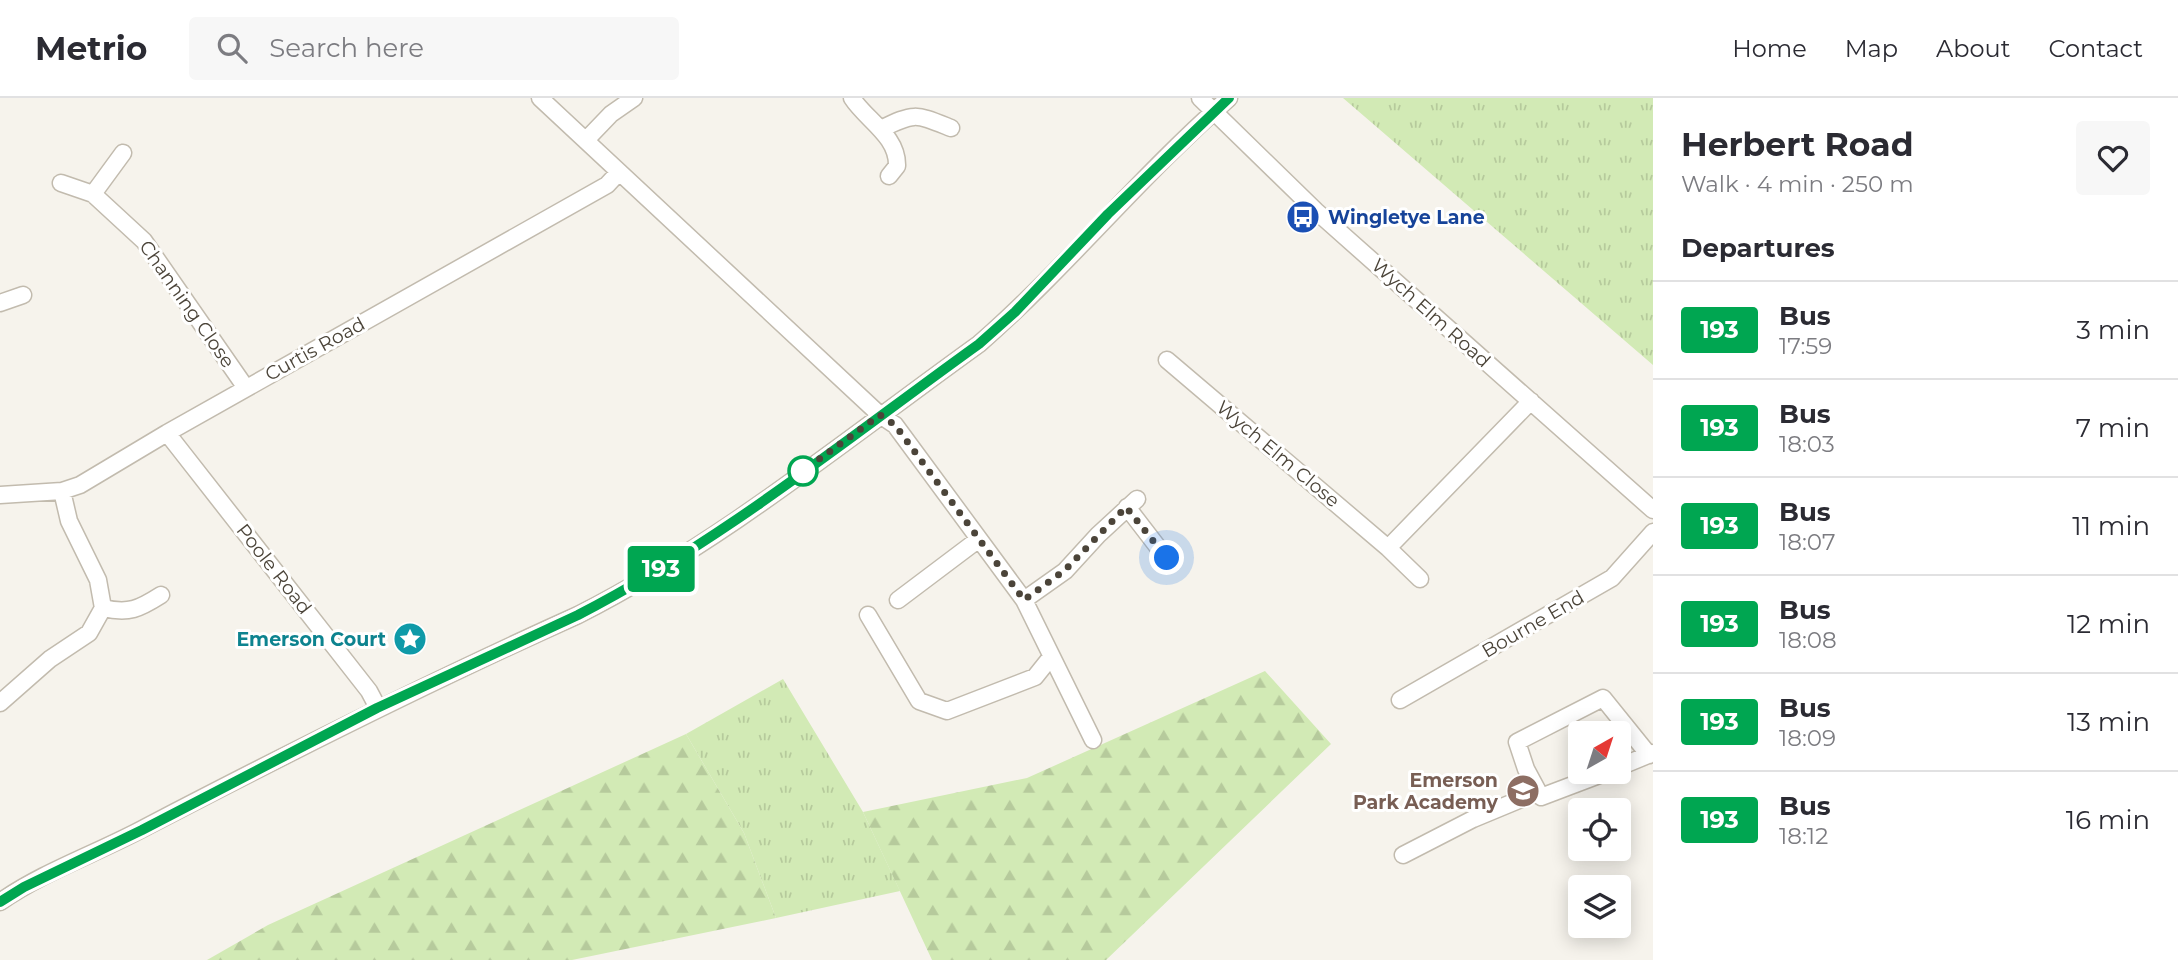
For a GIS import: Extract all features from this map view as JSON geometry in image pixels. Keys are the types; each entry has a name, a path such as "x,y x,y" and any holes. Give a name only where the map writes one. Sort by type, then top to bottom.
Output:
{"street":[{"path":"540,98 880,415 895,425 1024,600 1093,740"},
{"path":"586,140 611,114 634,98"},
{"path":"852,98 884,135 897,158 897,166 889,176"},
{"name":"Wych Elm Road","path":"1200,98 1316,211 1653,510"},
{"path":"0,902 24,887 142,830 377,708 578,615 622,592 733,522 979,344 1015,312 1108,214 1229,98"},
{"path":"884,135 913,116 951,128"},
{"path":"93,194 123,153"},
{"name":"Curtis Road","path":"0,495 62,491 80,485 246,388 607,185 619,172"},
{"name":"Channing Close","path":"61,183 93,194 144,241 246,388"},
{"path":"0,303 23,295"},
{"name":"Wych Elm Close","path":"1167,360 1388,548 1420,579"},
{"path":"1388,548 1531,401"},
{"name":"Poole Road","path":"167,433 369,691 377,708"},
{"path":"0,703 50,659 89,633 103,608 98,580 69,521 62,491"},
{"path":"1024,600 1065,570 1132,503 1167,558"},
{"name":"Bourne End","path":"1400,700 1612,578 1653,532"},
{"path":"898,600 979,539"},
{"path":"103,608 121,612 141,608 161,595"},
{"path":"867,615 919,701 947,711 1035,677 1051,657"},
{"path":"1575,784 1541,797 1526,769 1517,742 1603,698 1651,754 1631,762"},
{"path":"1404,855 1466,822 1538,792"}],"green space":[{"path":"1343,98 1653,98 1653,365"},
{"path":"1265,671 1331,744 1106,960 932,960 863,812 1027,778"},
{"path":"783,679 863,812 900,891 776,918 744,833 686,734"},
{"path":"686,734 744,833 776,918 572,960 207,960 268,925"}],"bus line":[{"name":"193","path":"0,902 24,887 142,830 377,708 611,599 697,547 979,344 1015,312 1108,214 1229,98"}],"place":[{"name":"Wingletye Lane","path":"1303,217"},
{"name":"Emerson Court","path":"410,639"},
{"name":"Emerson Park Academy","path":"1523,791"}],"route":[{"path":"803,471 796,476 880,415 895,425 1024,600 1065,570 1126,507 1167,558"}]}
